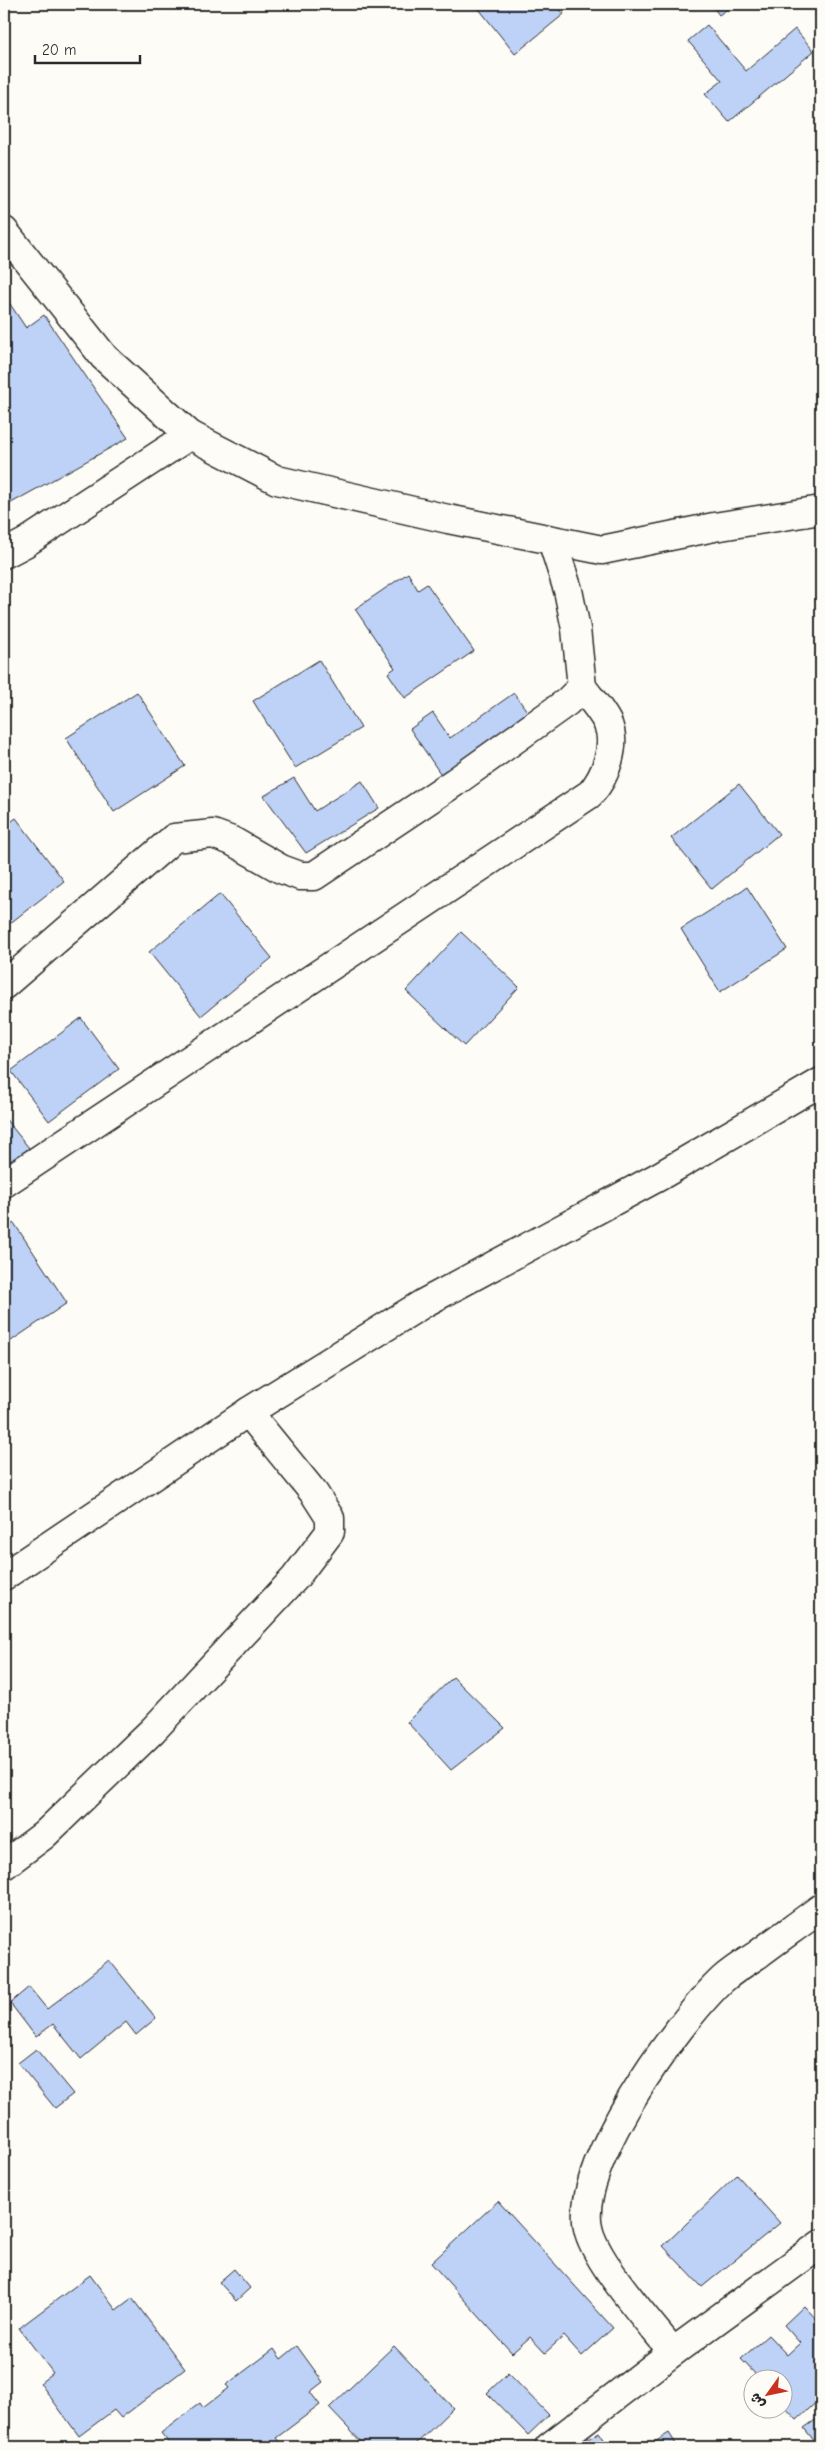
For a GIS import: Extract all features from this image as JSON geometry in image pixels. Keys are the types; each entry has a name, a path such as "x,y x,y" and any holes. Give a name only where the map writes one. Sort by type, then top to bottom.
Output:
{"street":[{"path":"4,230 104,357 190,435 277,480 602,550 714,527 821,510"},
{"path":"4,554 25,543 190,435"},
{"path":"4,1183 590,794 607,770 610,736 607,723 582,687 576,628 568,590 552,540"},
{"path":"4,985 174,838 212,834 232,841 281,869 300,876 314,876 455,782 568,702 582,687"},
{"path":"4,1576 248,1412 424,1303 658,1177 821,1082"},
{"path":"4,1865 44,1835 153,1730 295,1578 330,1532 330,1518 314,1493 248,1412"},
{"path":"673,2352 617,2280 589,2232 586,2204 592,2185 626,2105 696,2008 724,1978 821,1908"},
{"path":"549,2447 673,2352 821,2244"}],"building":[{"path":"475,4 555,4 564,14 515,54"},
{"path":"711,4 734,4 719,15"},
{"path":"707,25 746,71 795,29 814,51 729,122 705,94 722,81 688,41"},
{"path":"4,295 26,328 44,315 128,438 4,507"},
{"path":"408,573 418,590 427,584 474,651 405,698 388,673 395,668 355,609"},
{"path":"319,660 361,728 295,768 253,701"},
{"path":"137,692 185,766 114,812 66,738"},
{"path":"514,693 532,718 444,779 410,729 433,713 450,738"},
{"path":"294,778 315,811 362,781 379,808 306,853 264,796"},
{"path":"739,784 779,834 712,889 671,838"},
{"path":"16,818 64,881 4,928 4,827"},
{"path":"747,887 787,949 720,992 681,929"},
{"path":"220,894 272,958 201,1016 149,952"},
{"path":"461,932 519,987 464,1046 406,991"},
{"path":"81,1018 119,1069 49,1121 11,1071"},
{"path":"4,1117 29,1148 4,1169"},
{"path":"14,1223 67,1303 8,1343 4,1338 4,1229"},
{"path":"453,1677 505,1728 451,1770 407,1722"},
{"path":"109,1960 156,2018 136,2035 126,2022 81,2059 53,2024 36,2037 10,2003 29,1987 47,2009"},
{"path":"36,2049 73,2094 55,2108 18,2063"},
{"path":"737,2175 780,2223 702,2287 663,2246"},
{"path":"498,2201 613,2328 582,2356 564,2336 545,2353 530,2337 512,2353 431,2263"},
{"path":"234,2269 250,2288 236,2301 219,2282"},
{"path":"90,2275 116,2310 132,2298 185,2369 121,2418 114,2410 79,2436 40,2383 53,2373 19,2328"},
{"path":"804,2306 821,2324 821,2398 797,2420 792,2415 792,2368 750,2368 741,2359 768,2335 787,2355 800,2343 784,2325"},
{"path":"297,2346 323,2382 310,2392 320,2405 276,2438 284,2447 172,2447 161,2433 200,2403 203,2408 229,2388 226,2385 274,2349 281,2359"},
{"path":"394,2346 453,2408 413,2447 366,2447 329,2408"},
{"path":"508,2373 549,2415 528,2435 487,2393"},
{"path":"821,2416 821,2447 819,2447 804,2428"},
{"path":"599,2432 609,2447 588,2447 585,2441"},
{"path":"669,2433 678,2447 647,2447"}]}
